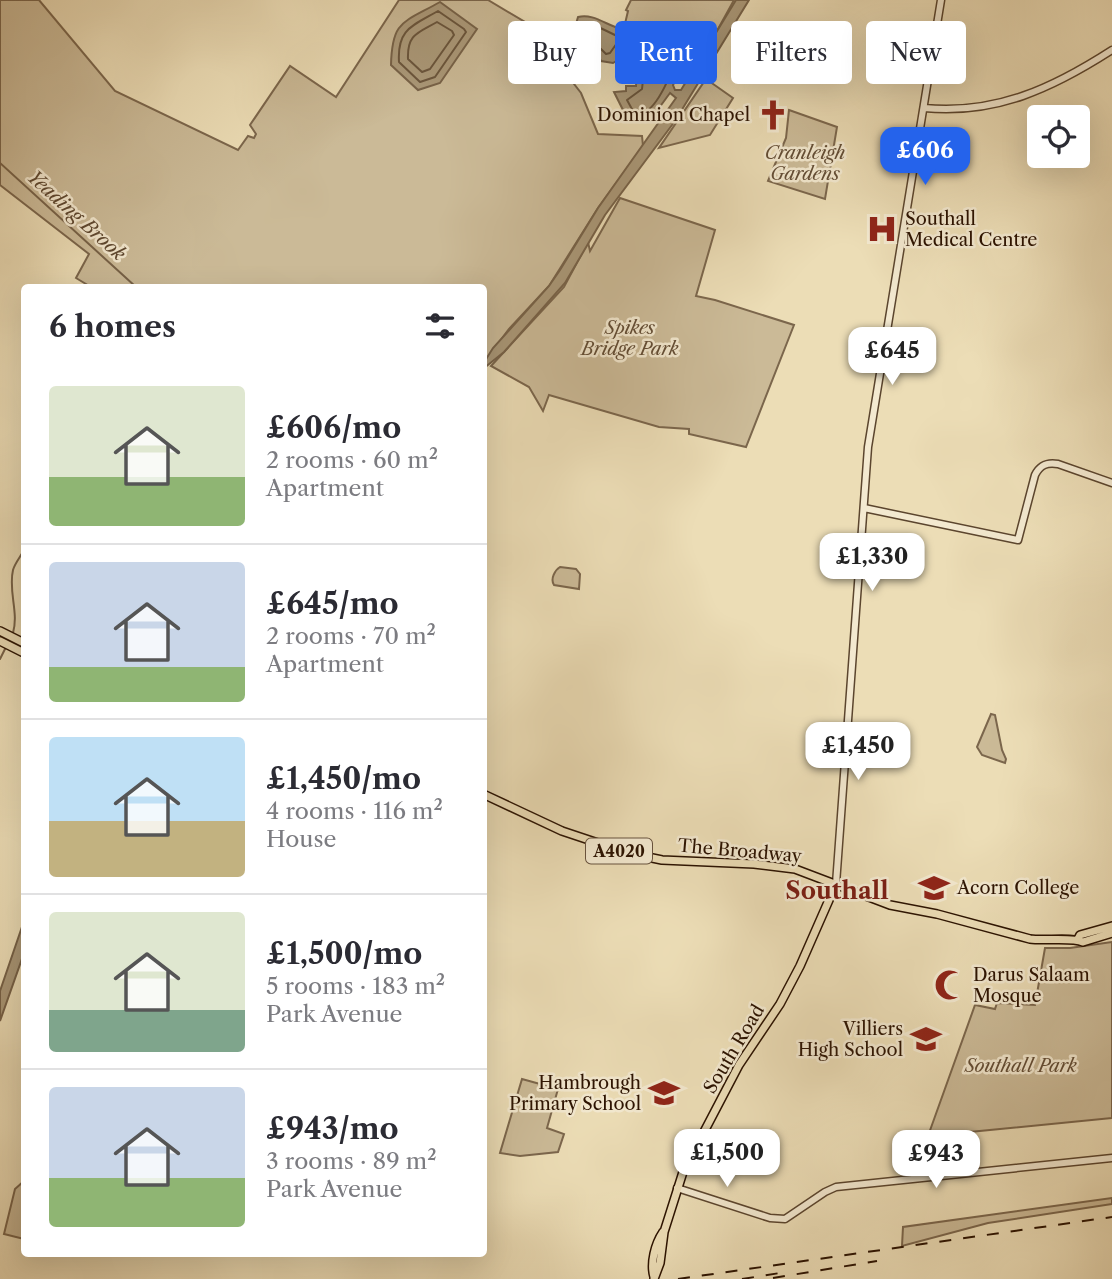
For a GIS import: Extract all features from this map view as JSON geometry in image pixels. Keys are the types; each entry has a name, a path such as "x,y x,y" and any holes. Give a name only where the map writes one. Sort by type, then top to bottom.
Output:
{"main road":[{"path":"1,635 20,641 18,650"},
{"path":"1,635 18,650"},
{"name":"The Broadway","path":"487,796 562,831 628,853 662,860 783,867 804,871 836,884"},
{"name":"A4020","path":"836,884 890,905 937,914 1015,936 1046,941 1078,939 1083,942 1112,933"},
{"name":"South Road","path":"654,1278 677,1188 739,1065 780,1004 836,884"},
{"name":"A4020","path":"1078,939 1112,926"}],"street":[{"path":"836,884 870,434 941,0"},
{"path":"924,108 974,107 1027,95 1062,80 1112,50"},
{"path":"864,508 1018,540 1035,475 1042,466 1058,464 1112,483"},
{"path":"677,1188 783,1219 836,1187 1112,1158"}],"green space":[{"path":"0,0 39,0 115,91 238,150 248,136 254,138 256,134 250,125 290,66 336,97 399,0 488,0 523,21 508,21 508,84 574,84 581,93 598,134 642,136 643,146 598,208 549,286 509,329 487,359 487,284 86,284 76,278 89,254 0,185"},
{"path":"631,0 734,0 717,31 717,21 626,21 626,10"},
{"path":"703,84 713,84 733,98 710,135 659,148"},
{"name":"Cranleigh Gardens","path":"789,110 837,127 825,199 768,181 786,138"},
{"name":"Spikes Bridge Park","path":"620,198 715,230 696,296 794,325 746,447 689,434 689,429 659,427 549,395 543,411 529,387 491,366 564,287 588,242 590,251"},
{"path":"560,567 576,569 580,574 579,589 554,585 554,575"},
{"path":"991,714 995,715 1005,763 982,755 977,747"},
{"name":"Southall Park","path":"1112,942 1112,1118 928,1136 975,1005 995,1009 997,1003 1035,1005 1045,948 1070,948"},
{"path":"522,1079 558,1089 547,1128 564,1134 558,1152 520,1156 500,1153"},
{"path":"21,1184 21,1238 4,1234 15,1189"},
{"path":"1112,1198 1112,1204 988,1223 902,1246 903,1227"}],"water":[{"path":"736,0 749,0 736,21 731,21 731,29 717,52 717,31"},
{"path":"440,2 477,29 440,83 418,90 391,65 394,39 397,31 408,19"},
{"path":"578,17 594,18 615,27 613,63 601,61 601,21 577,21"},
{"path":"636,84 674,84 675,90 681,90 685,84 698,84 675,121 605,215 565,283 504,352 487,366 487,358 493,348 549,286 598,208 676,98 670,93 653,114 627,118 614,92 626,91 626,86"},
{"path":"21,930 21,962 0,1021 0,991"}],"waterway":[{"name":"Yeading Brook","path":"0,163 133,284"},
{"name":"Yeading Brook","path":"13,633 15,617 12,578 14,567 21,555"},
{"name":"Yeading Brook","path":"0,659 6,647"}],"railway":[{"path":"678,1279 1112,1217"},
{"path":"773,1278 877,1261"},
{"path":"742,1279 780,1273"}],"place":[{"name":"Dominion Chapel","path":"773,115"},
{"name":"Southall Medical Centre","path":"882,229"},
{"name":"Acorn College","path":"934,888"},
{"name":"Darus Salaam Mosque","path":"950,985"},
{"name":"Villiers High School","path":"926,1039"},
{"name":"Hambrough Primary School","path":"664,1093"}],"district":[{"name":"Southall","path":"837,891"}]}
